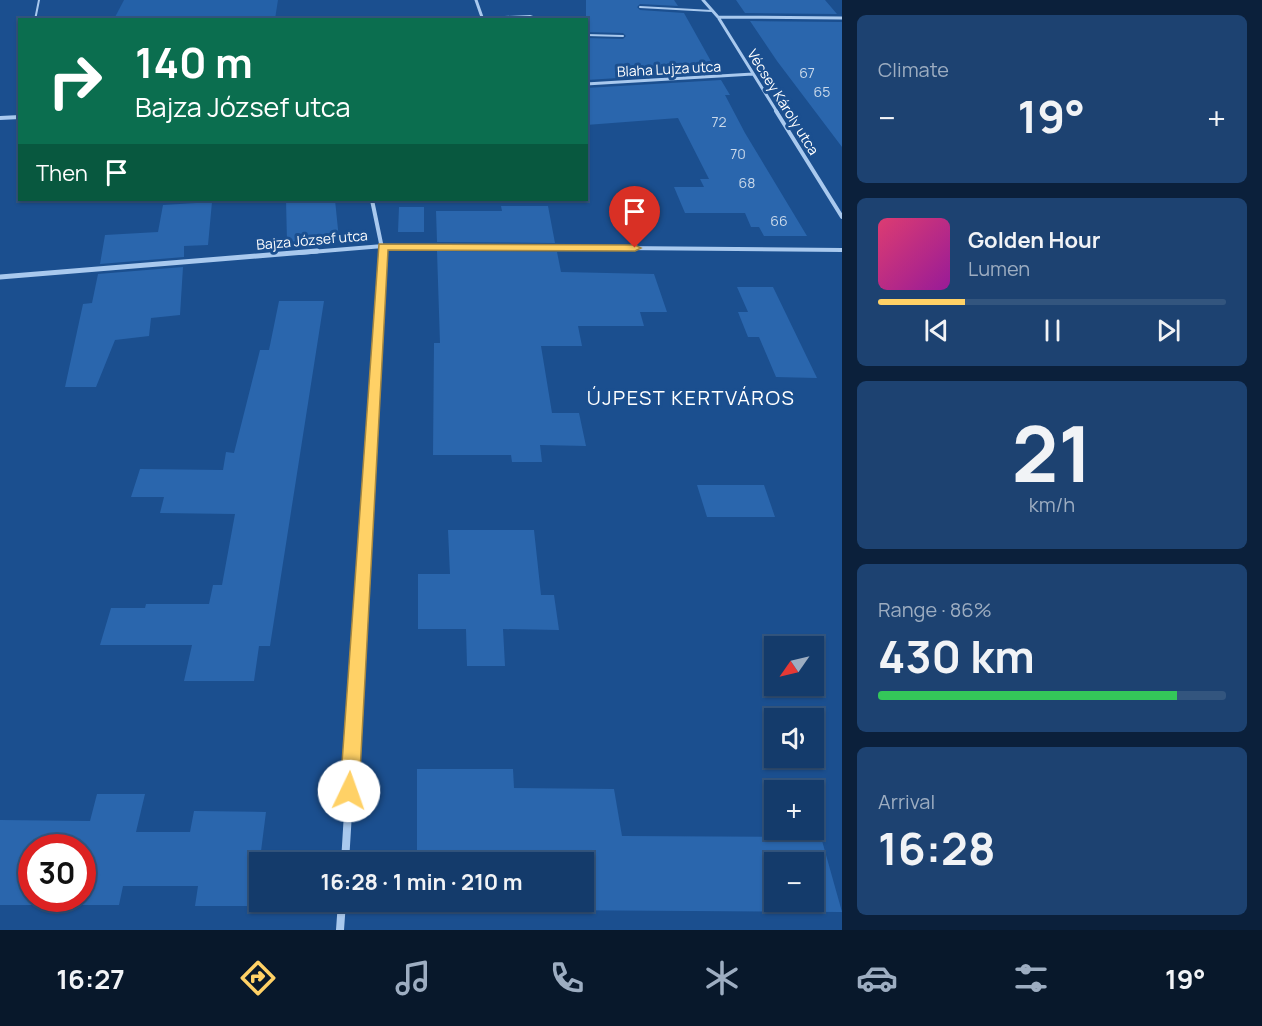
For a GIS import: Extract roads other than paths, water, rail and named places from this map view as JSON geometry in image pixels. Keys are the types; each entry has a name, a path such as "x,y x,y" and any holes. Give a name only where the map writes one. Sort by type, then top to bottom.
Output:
{"street":[{"path":"476,0 483,18"},
{"name":"Vécsey Károly utca","path":"703,0 718,17 842,217"},
{"path":"718,17 842,18"},
{"name":"Blaha Lujza utca","path":"588,84 753,74"},
{"path":"0,118 18,117"},
{"path":"346,852 383,246 372,201"},
{"name":"Bajza József utca","path":"0,278 383,246 842,250"},
{"path":"340,930 341,912"}],"lane":[{"path":"35,18 39,0"},
{"path":"640,8 712,11"},
{"path":"499,18 530,16 536,18"},
{"path":"588,35 623,36"}],"district":[{"name":"ÚJPEST KERTVÁROS","path":"691,398"}]}
